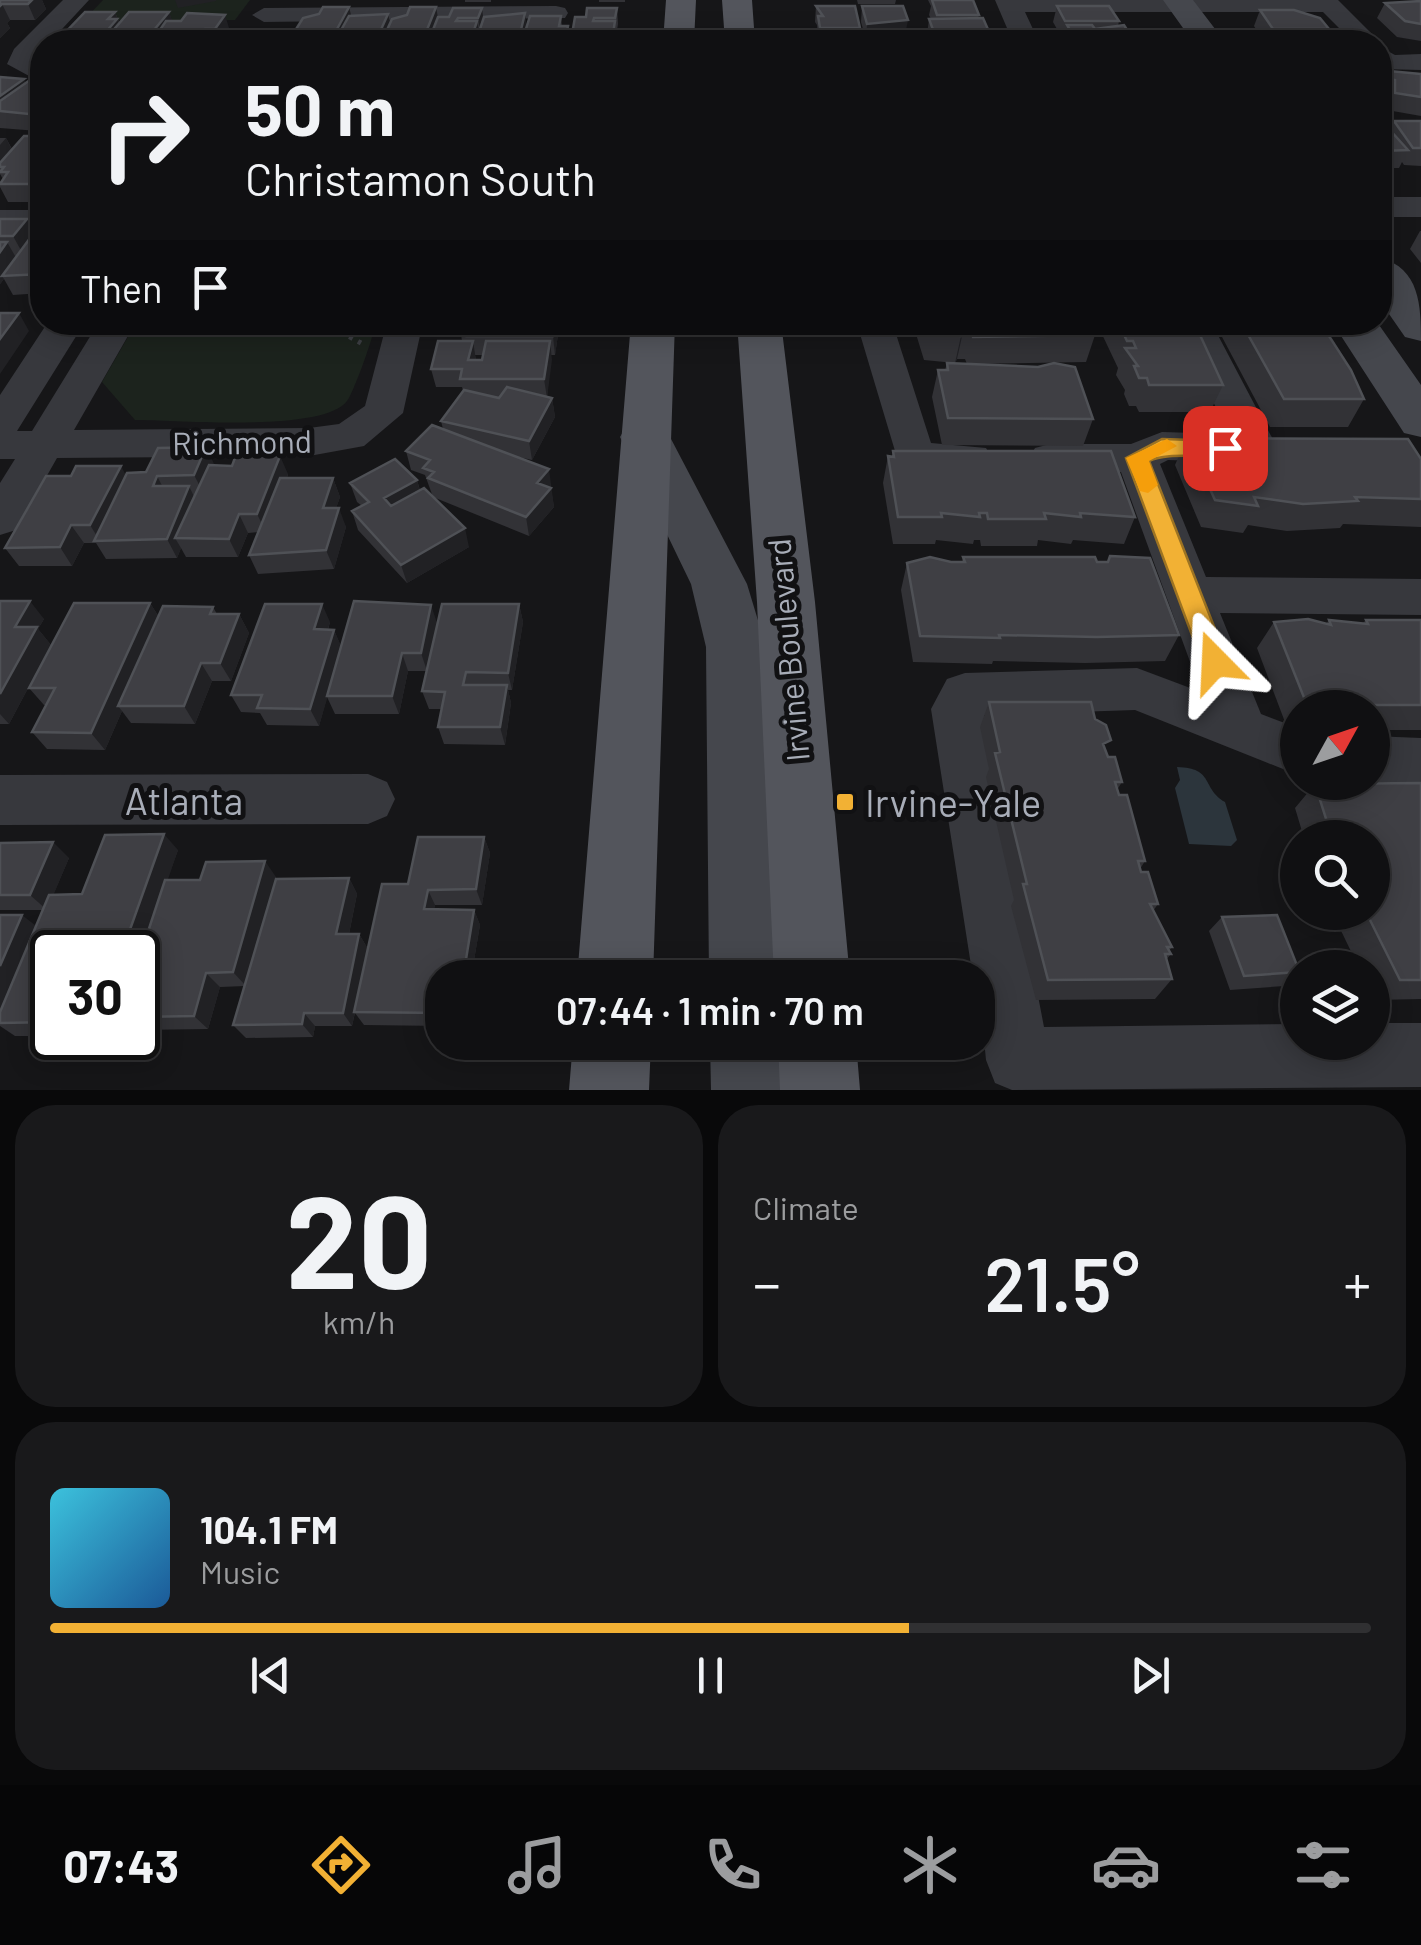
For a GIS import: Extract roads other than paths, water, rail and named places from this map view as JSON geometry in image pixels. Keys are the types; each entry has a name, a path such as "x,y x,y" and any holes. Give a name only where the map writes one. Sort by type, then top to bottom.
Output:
{"main road":[{"path":"679,30 680,0"},
{"path":"738,0 739,30"},
{"path":"616,960 652,335"},
{"name":"Irvine Boulevard","path":"760,335 786,602 811,960"},
{"path":"609,1090 611,1060"},
{"path":"818,1060 820,1090"}],"street":[{"path":"48,30 76,0"},
{"path":"1021,30 1008,2 1145,12 1180,3 1326,3 1354,30"},
{"path":"1180,3 1201,30"},
{"path":"253,30 269,7 556,13"},
{"path":"30,49 20,64 30,70"},
{"path":"1392,62 1421,62"},
{"path":"1392,207 1421,206"},
{"path":"0,220 30,220"},
{"path":"1392,287 1421,327"},
{"path":"0,426 59,335"},
{"path":"0,520 110,335"},
{"name":"Richmond","path":"0,445 310,442 350,436 383,413 402,335"},
{"path":"878,335 913,451 924,458 1137,458 1162,446 1276,450 1201,335"},
{"path":"1363,335 1421,421"},
{"path":"645,437 719,584 736,647 746,960"},
{"path":"1137,458 1241,730"},
{"path":"1190,595 1421,597"},
{"path":"1280,745 1137,689 964,694 956,709 1018,1060 1421,1055"},
{"name":"Atlanta","path":"0,800 368,800"},
{"path":"750,1060 751,1090"}],"place":[{"name":"Irvine-Yale","path":"845,802"}]}
